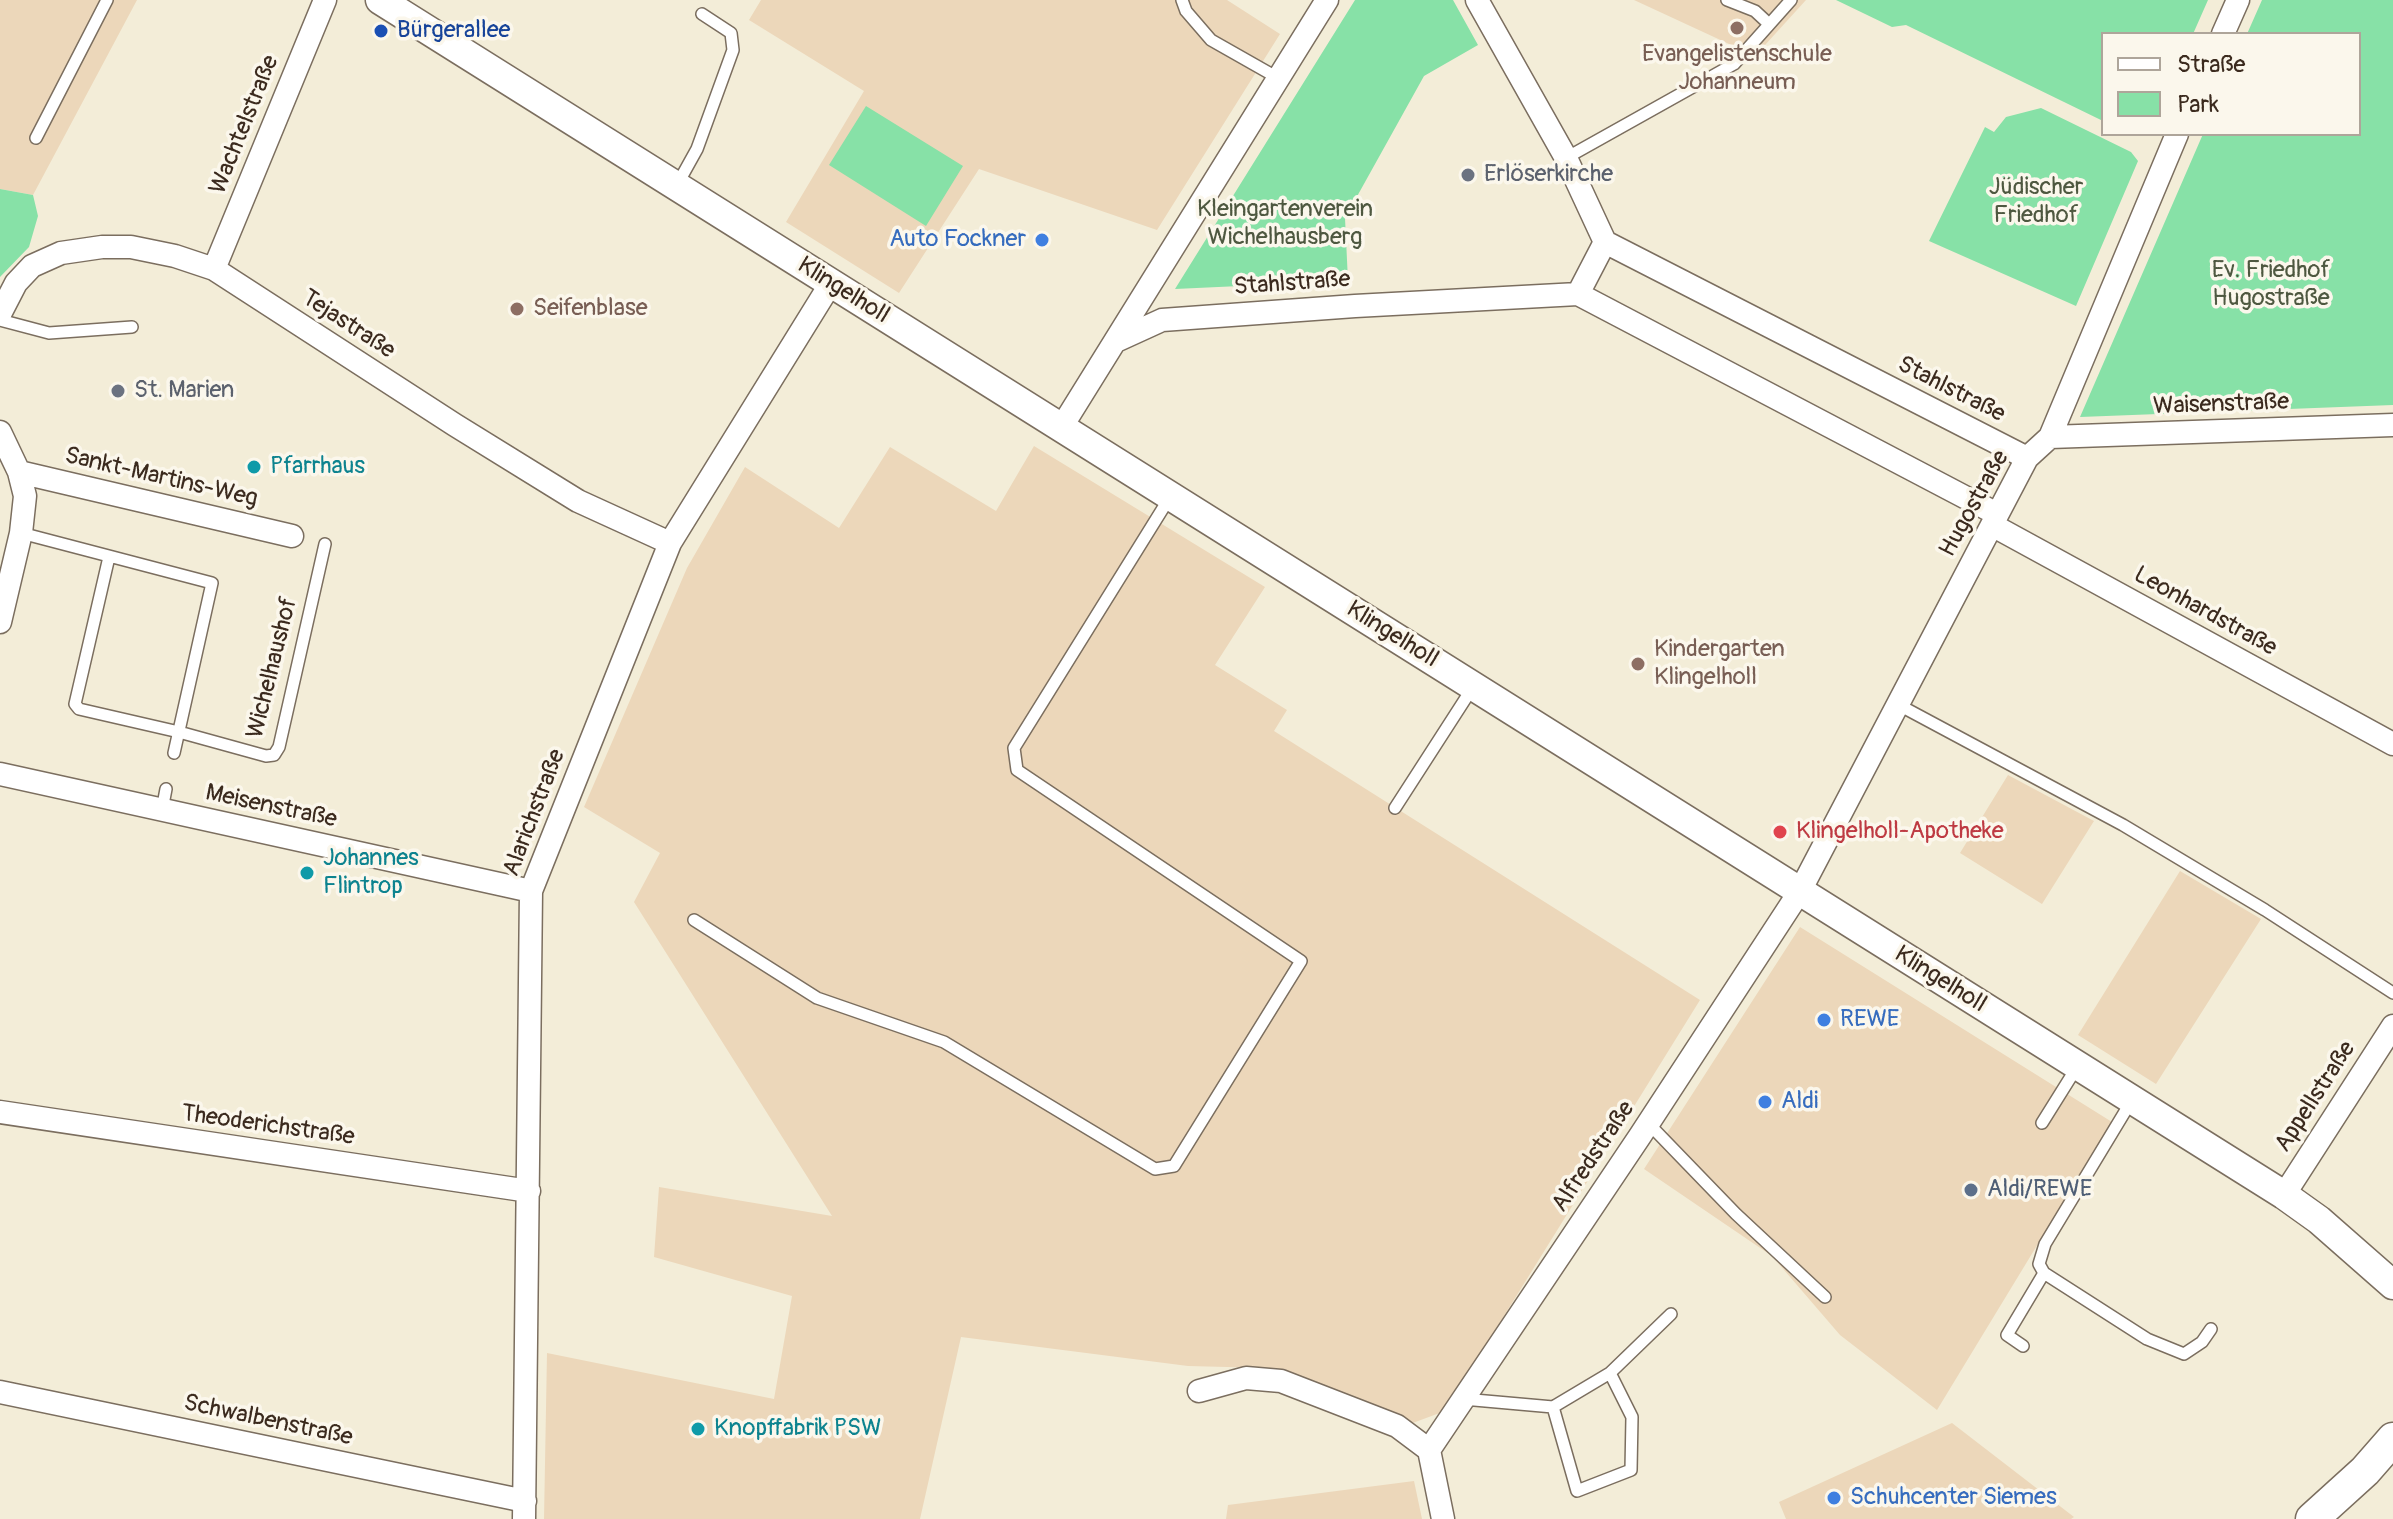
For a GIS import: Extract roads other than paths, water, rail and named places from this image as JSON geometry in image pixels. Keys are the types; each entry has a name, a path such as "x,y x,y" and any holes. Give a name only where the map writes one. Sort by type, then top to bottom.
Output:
{"main road":[{"path":"2312,1519 2365,1471 2393,1439"}],"street":[{"name":"Wachtelstraße","path":"214,269 325,0"},
{"name":"Klingelholl","path":"380,0 2284,1195 2319,1220 2393,1285"},
{"path":"1061,428 1327,0"},
{"path":"1477,0 1566,158 1605,242 1578,294 1994,520"},
{"path":"2224,32 2238,0"},
{"name":"Hugostraße","path":"1800,891 2027,458 2050,437 2176,136"},
{"name":"Stahlstraße","path":"1605,242 2027,458"},
{"name":"Tejastraße","path":"0,317 16,283 32,266 61,253 102,247 131,247 175,256 214,269 578,501 670,543"},
{"name":"Alarichstraße","path":"525,1510 531,891 670,543 831,283"},
{"name":"Stahlstraße","path":"1116,341 1162,320 1578,294"},
{"name":"Waisenstraße","path":"2050,437 2393,425"},
{"path":"0,432 19,472 25,496 21,533 0,622"},
{"name":"Sankt-Martins-Weg","path":"19,472 292,536"},
{"name":"Leonhardstraße","path":"1994,520 2393,744"},
{"name":"Meisenstraße","path":"0,774 164,799 531,891"},
{"name":"Alfredstraße","path":"1429,1450 1800,891"},
{"name":"Appellstraße","path":"2284,1195 2393,1026"},
{"name":"Theoderichstraße","path":"0,1112 529,1191"},
{"path":"1199,1391 1246,1378 1281,1381 1397,1426 1429,1450 1443,1519"},
{"name":"Schwalbenstraße","path":"0,1392 525,1510"}],"lane":[{"path":"36,138 107,0"},
{"path":"1182,0 1186,11 1211,40 1278,78"},
{"path":"1727,0 1755,11 1769,24"},
{"path":"1566,158 1734,64 1791,0"},
{"path":"676,186 697,149 733,50 731,33 702,14"},
{"path":"0,317 49,333 132,327"},
{"path":"694,920 817,998 944,1042 1155,1169 1174,1166 1301,961 1017,770 1014,748 1170,496"},
{"path":"21,533 212,583 174,753"},
{"name":"Wichelhaushof","path":"109,557 75,704 79,709 266,756 274,755 279,747 325,544"},
{"path":"1395,808 1473,687"},
{"path":"1897,704 2123,825 2265,910 2393,993"},
{"path":"2042,1123 2078,1066"},
{"path":"2132,1100 2045,1244 2039,1264 2044,1273 2147,1339 2184,1354 2202,1342 2211,1329"},
{"path":"1648,1123 1736,1214 1825,1297"},
{"path":"2023,1346 2007,1335 2044,1273"},
{"path":"1463,1399 1553,1407 1610,1373 1671,1314"},
{"path":"1553,1407 1577,1491 1631,1470 1632,1417 1610,1373"}],"place":[{"name":"Evangelistenschule Johanneum","path":"1737,28"},
{"name":"Bürgerallee","path":"381,31"},
{"name":"Erlöserkirche","path":"1468,175"},
{"name":"Auto Fockner","path":"1042,240"},
{"name":"Seifenblase","path":"517,309"},
{"name":"St. Marien","path":"118,391"},
{"name":"Pfarrhaus","path":"254,467"},
{"name":"Kindergarten Klingelholl","path":"1638,664"},
{"name":"Klingelholl-Apotheke","path":"1780,832"},
{"name":"Johannes Flintrop","path":"307,873"},
{"name":"REWE","path":"1824,1020"},
{"name":"Aldi","path":"1765,1102"},
{"name":"Aldi/REWE","path":"1971,1190"},
{"name":"Knopffabrik PSW","path":"698,1429"},
{"name":"Schuhcenter Siemes","path":"1834,1498"}],"park label":[{"name":"Jüdischer Friedhof","path":"2036,202"},
{"name":"Kleingartenverein Wichelhausberg","path":"1285,224"},
{"name":"Ev. Friedhof Hugostraße","path":"2271,285"}]}
